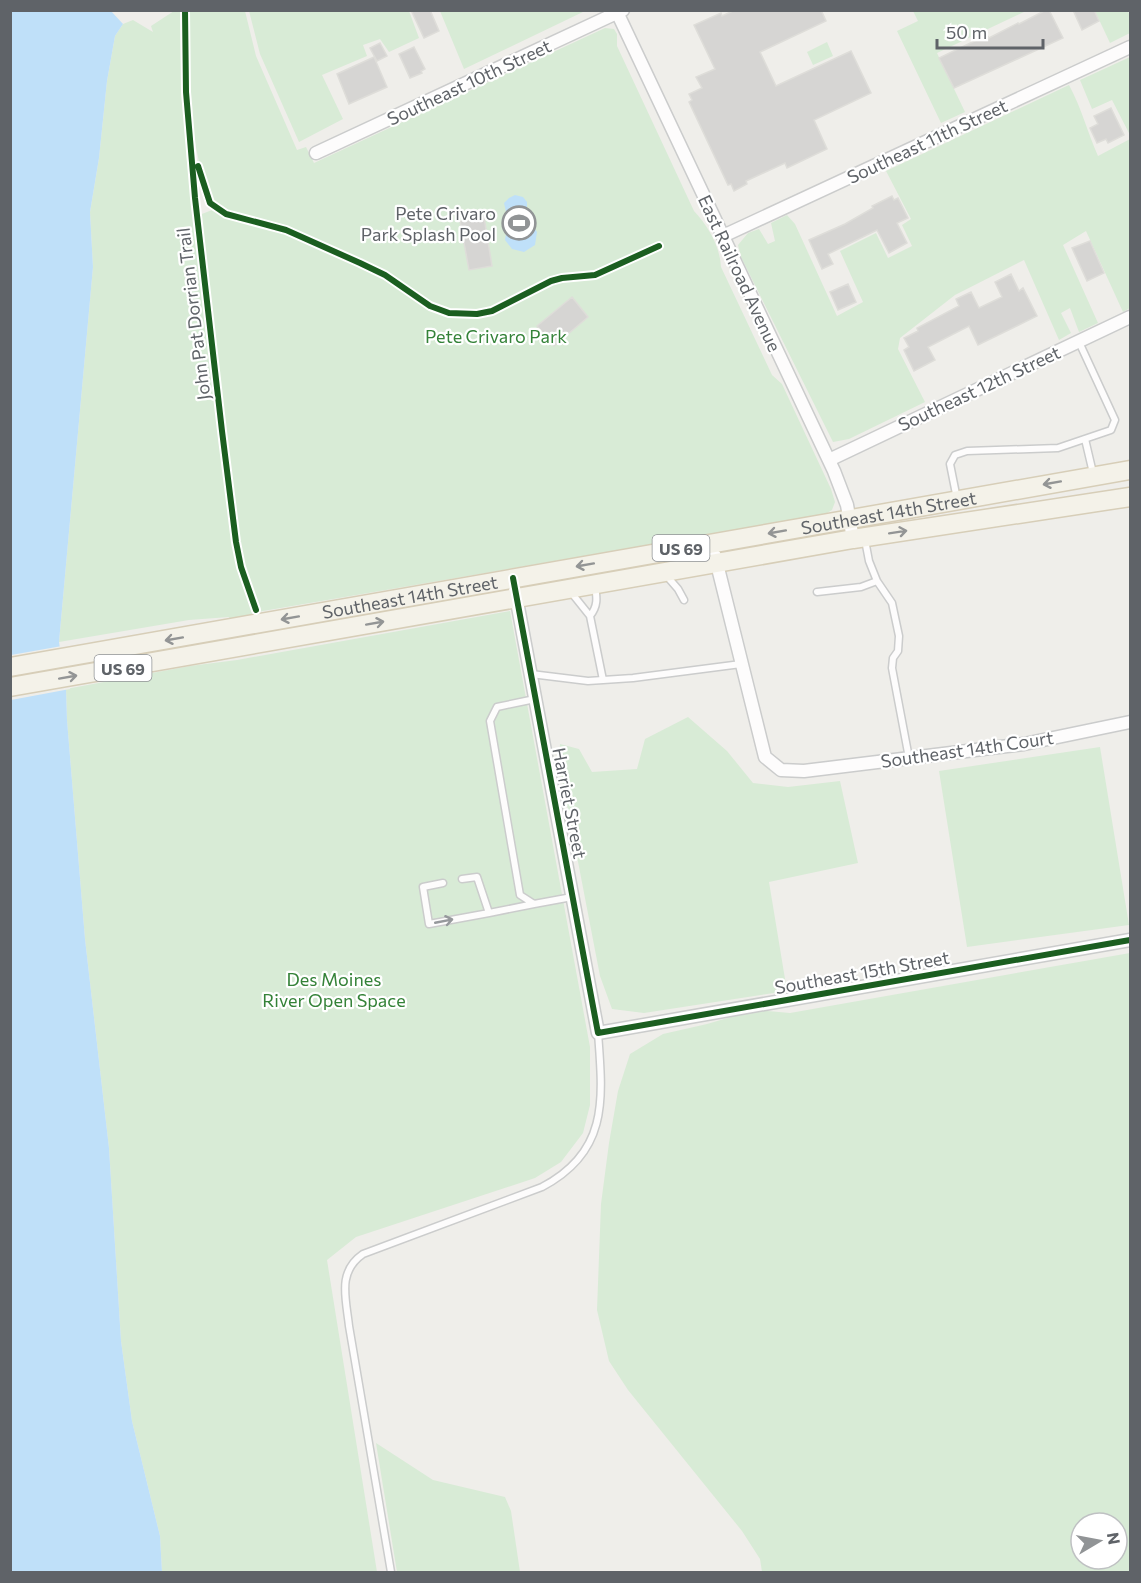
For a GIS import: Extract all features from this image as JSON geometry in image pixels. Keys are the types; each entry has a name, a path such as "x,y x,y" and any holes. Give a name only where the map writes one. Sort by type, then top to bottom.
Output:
{"main road":[{"name":"Southeast 14th Street","path":"10,667 1131,470"},
{"name":"Southeast 14th Street","path":"10,687 235,649 716,562 1131,497"}],"street":[{"name":"Southeast 10th Street","path":"316,153 619,11"},
{"name":"East Railroad Avenue","path":"619,11 842,489 850,519 859,538"},
{"name":"Southeast 11th Street","path":"723,236 1131,47"},
{"name":"Southeast 12th Street","path":"828,460 1131,317"},
{"path":"713,542 741,664"},
{"name":"Harriet Street","path":"513,578 598,1033"},
{"name":"Southeast 14th Court","path":"741,664 765,757 782,770 804,771 1024,744 1131,722"},
{"name":"Southeast 15th Street","path":"598,1033 1131,940"}],"lane":[{"path":"957,500 950,464 955,455 967,451 1058,448 1111,430 1115,420 1079,342"},
{"path":"1085,439 1094,476"},
{"path":"859,538 877,581 892,603 899,636 898,651 893,658 892,668 909,758"},
{"path":"663,571 684,600"},
{"path":"818,592 861,587 877,581"},
{"path":"590,616 596,609 595,583"},
{"path":"568,588 590,616 603,680"},
{"path":"531,674 588,681 633,678 741,664"},
{"path":"534,904 520,895 490,721 497,707 535,699"},
{"path":"462,879 477,877 489,913"},
{"path":"443,883 423,887 429,924 573,897"},
{"path":"391,1572 349,1326 345,1287 349,1268 363,1254 542,1187 559,1178 574,1166 591,1142 599,1115 601,1087 598,1033"}],"green space":[{"name":"Pete Crivaro Park","path":"174,11 182,11 182,73 187,162 194,217 220,207 209,190 195,142 190,85 188,11 245,11 256,56 297,150 306,147 314,163 605,28 614,29 617,34 617,46 694,211 712,237 721,267 772,375 782,384 831,489 835,502 832,510 824,515 263,611 230,620 229,617 189,620 59,642 93,267 90,212 115,36 123,24 133,20 153,32 151,26"},
{"path":"249,11 409,11 419,38 389,52 380,39 363,45 367,56 322,75 343,119 299,142 260,54"},
{"path":"440,11 585,11 464,69"},
{"path":"913,11 1026,11 937,53 965,112 941,123 897,31 918,21"},
{"path":"1095,11 1128,11 1130,33 1110,43"},
{"path":"827,42 833,56 813,65 807,52"},
{"path":"1130,57 1130,135 1112,100 1092,109 1080,80"},
{"path":"1069,85 1098,156 1130,139 1130,308 1123,312 1086,231 1063,245 1098,323 1079,332 1070,308 1061,313 1071,333 1059,340 1024,260 955,295 900,338 898,349 925,402 849,439 833,442 741,257 738,245 748,233 759,229 768,244 775,241 771,223 787,215 795,224 837,316 863,302 840,251 876,233 888,258 912,246 902,225 911,219 886,171"},
{"name":"Des Moines River Open Space","path":"510,611 590,1047 590,1105 583,1133 561,1162 535,1178 356,1237 327,1260 377,1572 162,1572 160,1536 132,1421 121,1341 109,1148 85,939 66,689"},
{"path":"688,717 727,751 753,783 788,787 840,781 858,863 769,882 787,991 644,1013 612,1009 600,976 559,763 560,744 579,749 592,772 637,769 645,739"},
{"path":"1100,747 1129,925 967,947 939,771"},
{"path":"1130,953 1130,1572 762,1572 760,1559 742,1531 628,1390 609,1361 597,1310 601,1204 618,1091 630,1054 663,1034 755,1010 790,1013"},
{"path":"376,1443 433,1480 505,1497 511,1511 520,1572 397,1572"}],"water":[{"path":"11,11 111,11 123,24 115,36 107,81 99,158 90,212 93,267 59,642 66,689 85,939 109,1148 121,1341 132,1421 160,1536 162,1572 11,1572"},
{"name":"Pete Crivaro Park Splash Pool","path":"515,195 523,197 527,202 527,217 537,232 535,245 524,252 512,249 505,240 508,221 504,203"}],"pier":[{"path":"62,646 70,689 11,700 11,655"}],"building":[{"path":"411,10 430,10 439,31 424,38"},
{"path":"735,10 821,10 826,21 760,52 776,86 851,51 871,93 814,120 827,149 787,168 785,163 746,181 747,184 734,191 731,184 728,185 689,102 692,100 689,94 702,88 696,77 715,69 694,25 721,13 722,16"},
{"path":"1049,10 1063,38 954,88 939,58 987,35 989,38"},
{"path":"1073,10 1094,10 1099,21 1082,30"},
{"path":"380,43 387,56 377,61 370,48"},
{"path":"414,47 425,69 421,71 422,73 410,78 399,54"},
{"path":"374,57 387,87 349,104 337,74"},
{"path":"1111,108 1124,135 1108,143 1106,139 1097,143 1090,128 1098,124 1094,116"},
{"path":"892,196 894,200 898,198 908,218 897,223 907,243 889,253 877,230 828,254 833,264 822,269 809,240 845,224"},
{"path":"484,217 492,266 469,270 460,221"},
{"path":"1090,241 1104,273 1087,281 1072,248"},
{"path":"1011,274 1019,291 1023,288 1037,316 978,345 969,326 928,347 935,360 914,371 904,350 909,347 904,338 918,331 917,328 959,306 956,299 971,292 979,308 1002,297 995,282"},
{"path":"848,284 856,302 838,310 830,292"},
{"path":"572,297 588,317 554,346 537,326"}],"cycle path":[{"name":"John Pat Dorrian Trail","path":"185,10 186,92 195,198 222,431 236,542 241,567 256,610"},
{"path":"198,166 210,203 226,214 286,230 385,275 430,306 449,313 477,314 492,311 551,281 595,275 659,246"},
{"path":"513,578 598,1033 1130,940"}],"place":[{"name":"Pete Crivaro Park Splash Pool","path":"519,223"}]}
